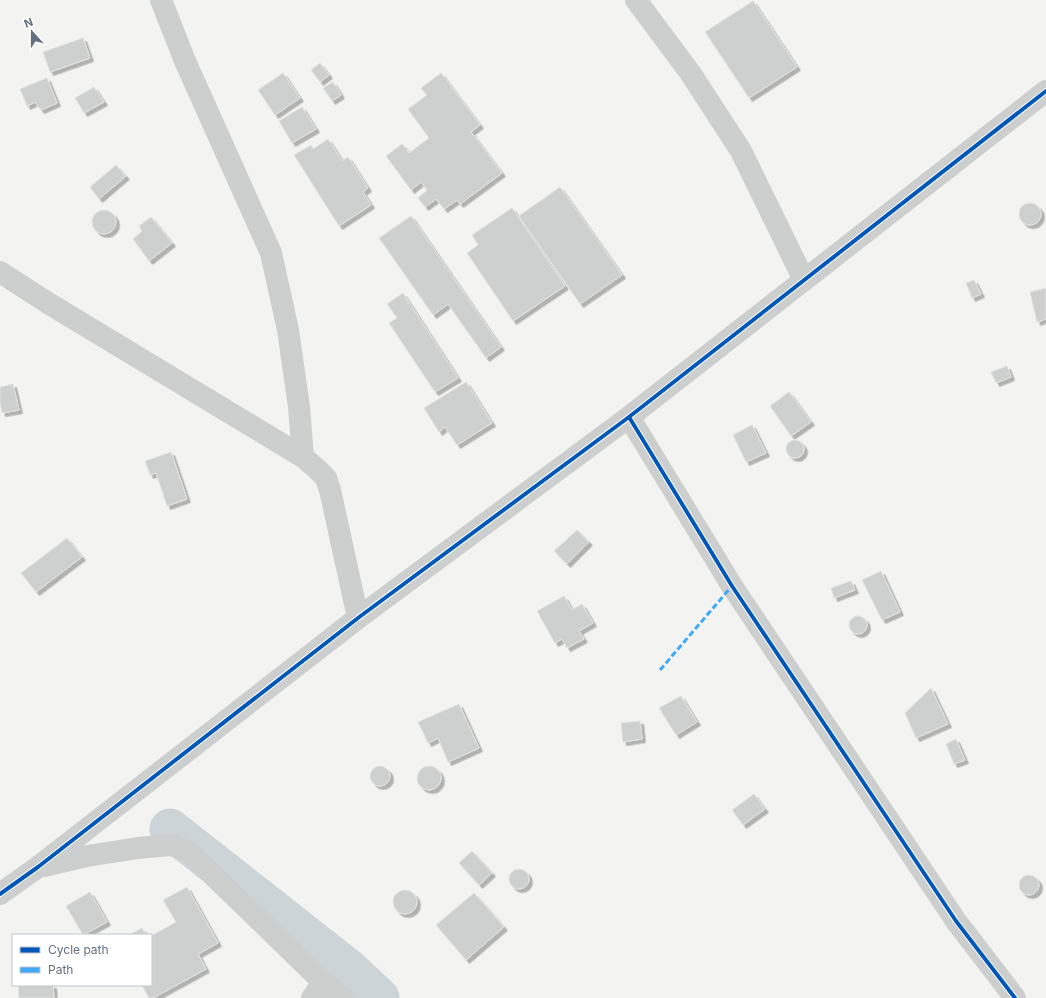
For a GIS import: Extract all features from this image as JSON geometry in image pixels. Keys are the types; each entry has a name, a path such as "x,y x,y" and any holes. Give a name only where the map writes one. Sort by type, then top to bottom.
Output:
{"street":[{"path":"161,0 185,61 271,253 288,330 299,408 303,457"},
{"path":"636,0 691,74 741,151 804,280"},
{"path":"0,894 38,867 358,618 629,417 1046,91"},
{"path":"0,272 48,303 303,457 317,469 326,478 330,490 358,618"},
{"path":"629,417 732,586 956,921 1015,998"},
{"path":"38,867 87,856 138,848 170,845 187,850 318,990 344,998"}],"building":[{"path":"753,1 797,67 749,98 705,32"},
{"path":"83,38 90,58 50,72 43,52"},
{"path":"320,63 329,75 320,82 311,70"},
{"path":"283,73 300,98 275,115 258,90"},
{"path":"441,73 480,125 471,132 502,173 460,204 457,200 444,209 436,199 425,207 418,198 427,190 421,182 411,190 386,156 402,144 409,153 429,138 408,109 427,95 421,88"},
{"path":"47,78 57,103 41,110 35,102 27,106 20,89"},
{"path":"333,82 341,95 332,101 323,88"},
{"path":"94,87 104,102 84,113 75,98"},
{"path":"302,107 316,129 292,143 279,121"},
{"path":"328,139 342,161 348,157 368,188 363,192 371,205 339,226 294,155 311,145 313,149"},
{"path":"116,165 126,176 99,199 90,187"},
{"path":"560,187 622,275 580,304 519,216"},
{"path":"1030,203 1038,206 1041,214 1038,222 1030,225 1022,222 1019,214 1022,206"},
{"path":"512,208 565,286 513,321 467,253 478,245 472,235"},
{"path":"104,210 109,211 115,217 115,227 109,233 104,234 99,233 93,227 92,222 93,217 99,211"},
{"path":"411,216 501,347 486,358 448,304 433,315 379,238"},
{"path":"151,217 172,243 149,261 133,239 142,231 139,226"},
{"path":"974,280 981,294 972,298 966,283"},
{"path":"1046,288 1046,319 1037,322 1030,292"},
{"path":"403,293 458,378 435,392 389,323 397,318 387,304"},
{"path":"1007,366 1011,377 996,383 991,372"},
{"path":"466,382 492,423 457,445 445,427 439,432 424,408"},
{"path":"13,384 19,410 2,413 0,387"},
{"path":"789,392 811,422 791,436 770,406"},
{"path":"752,425 766,453 746,462 733,435"},
{"path":"795,440 801,443 804,449 801,455 795,458 789,455 786,449 789,443"},
{"path":"171,452 187,499 167,506 156,473 150,475 145,461"},
{"path":"577,530 589,542 567,564 554,551"},
{"path":"67,538 82,557 36,592 21,573"},
{"path":"881,571 900,612 882,620 862,580"},
{"path":"851,581 855,590 834,598 831,588"},
{"path":"564,596 572,610 582,604 593,623 579,631 584,639 567,648 562,639 555,643 537,611"},
{"path":"854,616 862,616 867,621 865,632 862,634 854,634 849,629 849,621"},
{"path":"931,688 948,724 916,738 905,713"},
{"path":"681,696 697,722 676,735 659,708"},
{"path":"459,704 479,748 448,762 438,738 428,743 418,722"},
{"path":"640,721 642,739 623,742 621,723"},
{"path":"956,739 965,760 954,764 946,744"},
{"path":"376,766 384,766 390,772 390,780 384,786 376,786 370,780 370,772"},
{"path":"429,766 438,769 441,778 438,787 429,790 420,787 417,778 420,769"},
{"path":"754,794 765,809 743,825 732,810"},
{"path":"472,851 492,873 479,885 459,863"},
{"path":"519,869 526,872 529,879 526,886 519,889 512,886 509,879 512,872"},
{"path":"1029,875 1036,878 1039,885 1036,892 1029,895 1022,892 1019,885 1022,878"},
{"path":"187,887 218,943 198,954 206,969 153,998 149,998 143,986 152,986 152,935 176,922 163,900"},
{"path":"405,890 410,891 416,897 416,907 410,913 405,914 400,913 394,907 393,902 394,897 400,891"},
{"path":"90,892 107,922 82,934 66,906"},
{"path":"474,893 504,927 466,960 436,925"},
{"path":"142,928 145,934 131,934"},
{"path":"18,986 53,986 54,998 19,998"}],"waterway":[{"path":"170,829 348,969 379,998"}],"marked path":[{"path":"660,670 732,586"}],"cycle path":[{"path":"0,894 38,867 358,618 629,417 1046,91"},
{"path":"629,417 732,586 956,921 1015,998"}]}
